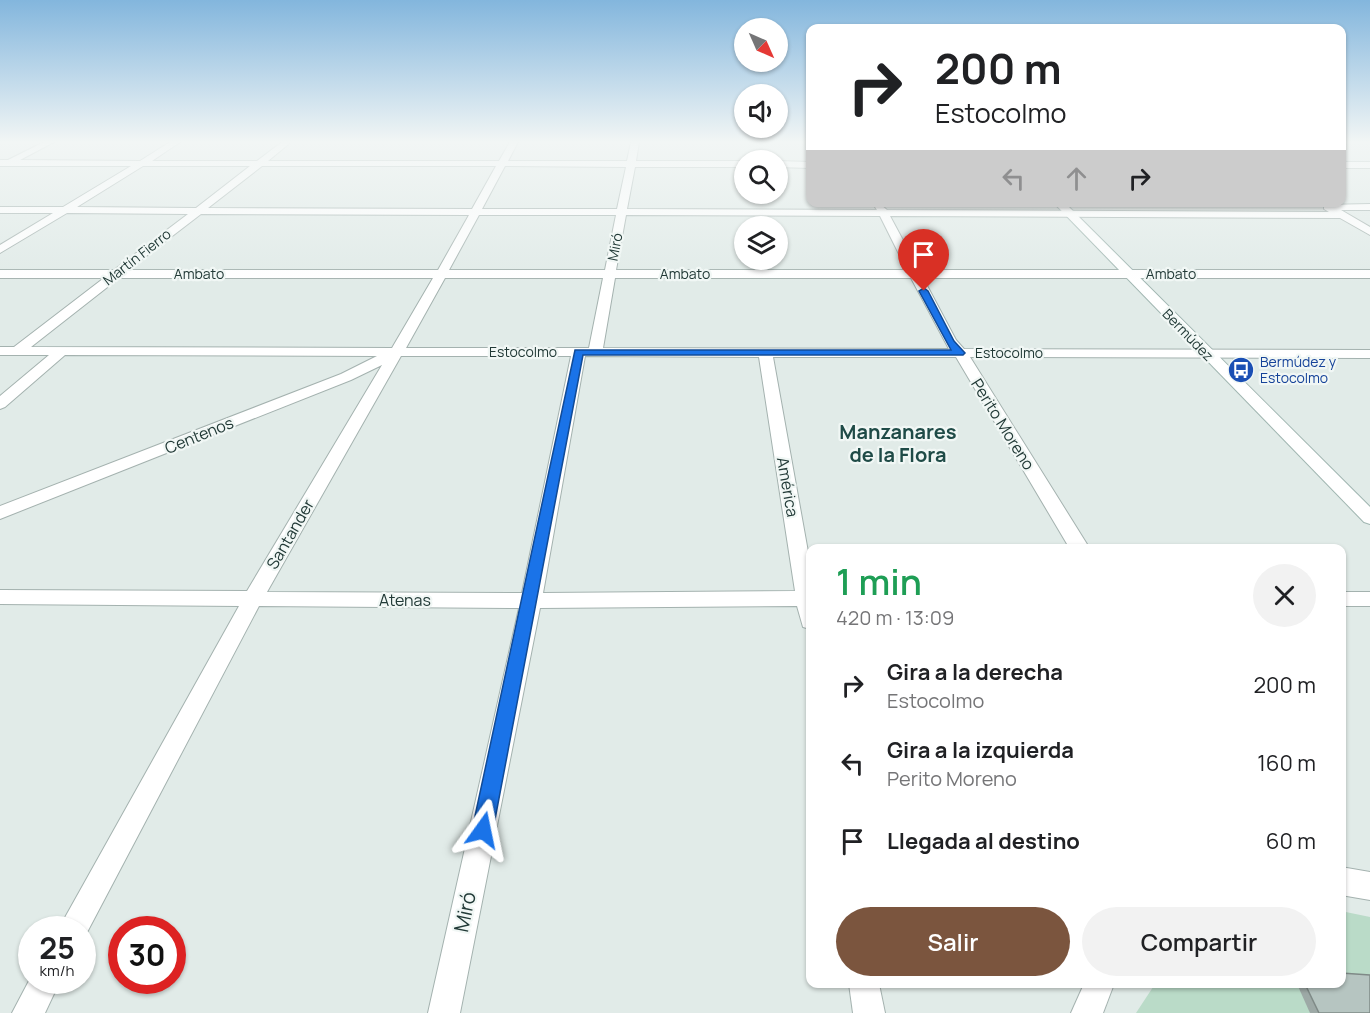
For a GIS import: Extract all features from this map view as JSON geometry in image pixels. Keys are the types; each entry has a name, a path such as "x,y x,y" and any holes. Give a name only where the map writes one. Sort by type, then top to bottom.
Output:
{"street":[{"path":"0,250 100,189"},
{"name":"Martín Fierro","path":"17,351 226,189"},
{"name":"Santander","path":"81,916 253,599 488,189"},
{"name":"Miró","path":"444,1013 531,601 587,352 610,274 627,189"},
{"path":"1346,206 1370,207"},
{"name":"Bermúdez","path":"1063,207 1370,518"},
{"path":"1328,207 1370,232"},
{"path":"0,210 881,209 1071,215 1340,214"},
{"name":"Perito Moreno","path":"881,209 950,342 960,353 1077,544"},
{"name":"Ambato","path":"0,274 1370,274"},
{"name":"Estocolmo","path":"0,351 1370,354"},
{"path":"0,404 62,351"},
{"name":"Centenos","path":"0,513 348,375 396,352"},
{"name":"América","path":"765,353 806,587"},
{"path":"348,375 366,374 380,378"},
{"name":"Atenas","path":"0,597 531,601 806,598"},
{"path":"1346,599 1370,599"},
{"path":"1346,881 1370,886"},
{"path":"865,988 869,1013"},
{"path":"1087,1013 1097,988"},
{"path":"28,1013 38,994"}],"green space":[{"path":"1346,912 1370,917 1370,1013 1136,1013 1152,988 1346,988"}],"building":[{"path":"1346,973 1370,975 1370,1013 1319,1013 1307,988 1346,988"}],"place":[{"name":"Bermúdez y Estocolmo","path":"1241,370"}],"district":[{"name":"Manzanares de la Flora","path":"898,444"}],"route":[{"path":"483,830 531,601 579,352 960,353 950,342 924,291"}]}
